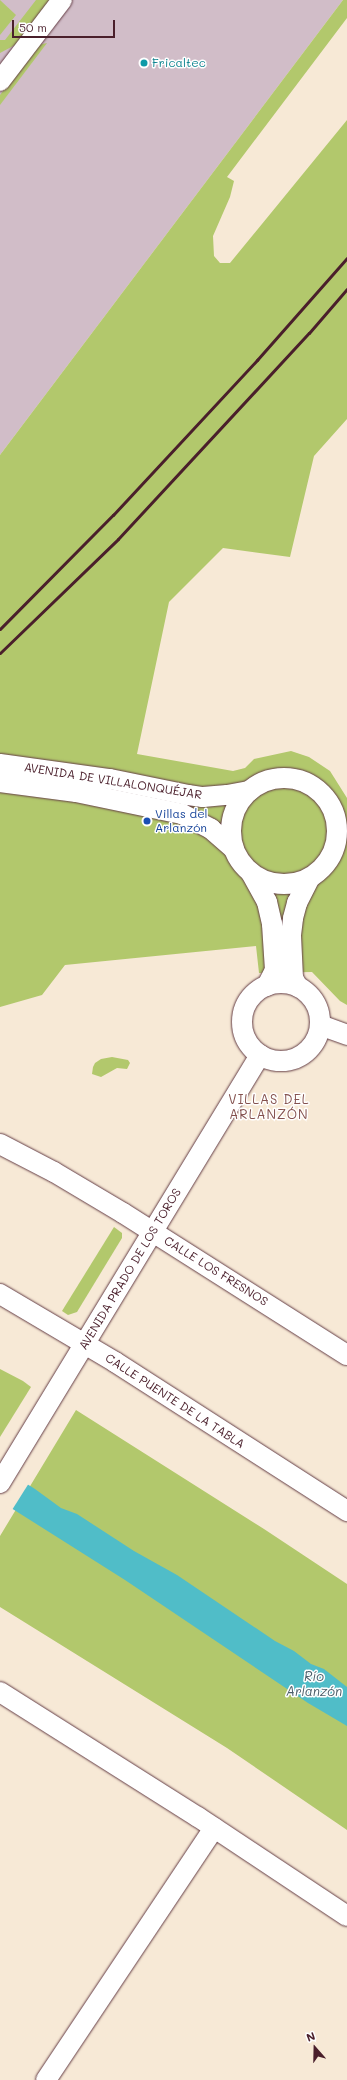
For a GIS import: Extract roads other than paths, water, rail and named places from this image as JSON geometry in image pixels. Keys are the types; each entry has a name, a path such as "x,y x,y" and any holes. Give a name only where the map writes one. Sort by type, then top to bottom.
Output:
{"street":[{"path":"0,81 9,58 62,0"},
{"name":"AVENIDA DE VILLALONQUÉJAR","path":"0,764 110,779 203,797 249,791"},
{"path":"267,986 275,970 272,924 267,902 251,873 241,862 234,850 231,834 232,818 239,803 249,791 264,782 280,778 297,779 325,796 347,816"},
{"name":"AVENIDA DE VILLALONQUÉJAR","path":"0,782 76,792 182,814 211,829 234,850"},
{"path":"298,987 293,978 291,935 293,918 297,903 315,874 330,857 336,842 337,826 333,810 325,796"},
{"path":"251,873 264,880 280,884 295,883 315,874 338,860 347,858"},
{"path":"288,984 298,987 308,994 315,1002 319,1013 320,1025 318,1037 312,1047 303,1055 292,1060 280,1062 268,1060 249,1046 244,1035 242,1023 244,1011 249,1000 257,992 267,986 288,984"},
{"path":"320,1025 347,1035"},
{"name":"AVENIDA PRADO DE LOS TOROS","path":"0,1483 260,1055"},
{"name":"CALLE LOS FRESNOS","path":"0,1144 54,1172 152,1231 347,1354"},
{"name":"CALLE PUENTE DE LA TABLA","path":"0,1294 84,1344 347,1511"},
{"path":"0,1692 214,1828 347,1916"},
{"path":"46,2080 214,1828"}],"water":[{"name":"Río Arlanzón","path":"0,1467 35,1489 61,1508 77,1514 134,1551 177,1575 275,1641 294,1651 311,1664 324,1669 347,1687 347,1726 308,1703 125,1580 0,1501"}],"railway":[{"path":"0,629 113,515 257,360 347,258"},
{"path":"0,653 118,539 309,333 347,289"}],"place":[{"name":"Fricaltec","path":"144,63"},
{"name":"Villas del Arlanzón","path":"147,821"}],"district":[{"name":"VILLAS DEL ARLANZÓN","path":"269,1108"}]}
